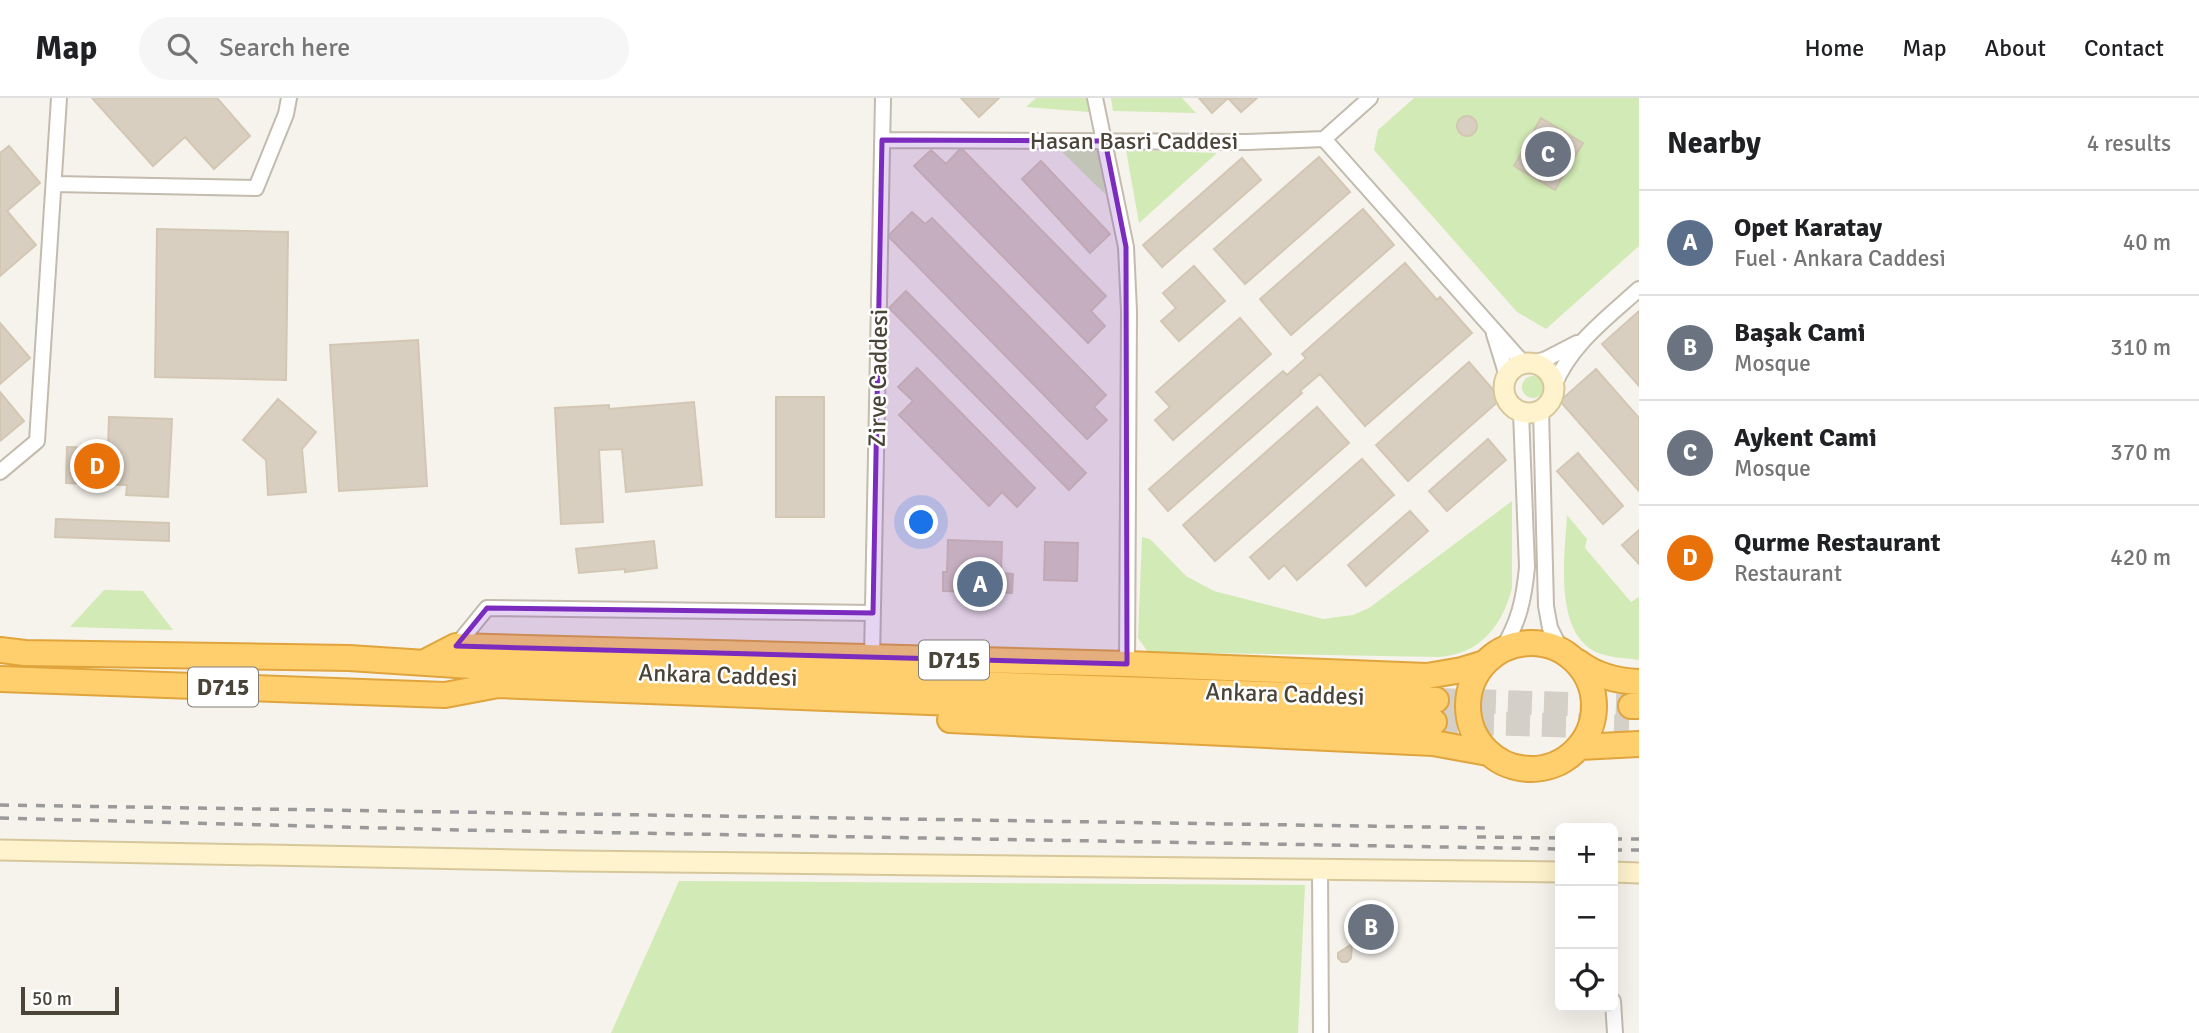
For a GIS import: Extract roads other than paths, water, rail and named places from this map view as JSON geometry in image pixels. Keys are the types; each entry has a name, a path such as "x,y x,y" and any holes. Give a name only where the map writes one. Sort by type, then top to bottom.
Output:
{"highway":[{"path":"1488,753 1476,737 1469,718 1468,699 1474,679 1493,657 1526,643 1544,644 1600,675 1614,680 1639,682"},
{"name":"D715","path":"426,662 456,646 1126,664 1427,676 1462,670 1493,657"},
{"name":"Ankara Caddesi","path":"0,650 25,653 218,654 426,662 1435,711 498,685 445,695 0,679"},
{"path":"1568,655 1587,676 1594,694 1590,731 1580,747"},
{"path":"445,695 1433,743 1488,753 1506,764 1525,769 1545,768 1564,760 1580,747 1635,722"}],"street":[{"path":"0,472 37,441 59,98"},
{"path":"54,184 256,188 286,114 289,98"},
{"name":"Zirve Caddesi","path":"872,658 883,98"},
{"path":"1095,98 1126,247 1126,664"},
{"path":"1370,98 1324,139 1492,329 1528,363 1548,371 1554,386"},
{"name":"Hasan Basri Caddesi","path":"882,140 1248,142 1324,139"},
{"path":"1492,329 1507,376 1505,394 1510,405 1521,412 1535,413 1552,399 1561,370 1582,341 1639,289"},
{"path":"1507,376 1517,366 1546,359 1582,341"},
{"path":"1541,410 1546,606 1550,628 1568,655"},
{"path":"1493,657 1520,615 1525,590 1527,567 1521,412"},
{"path":"456,646 487,608 873,613"},
{"path":"0,850 574,861 1555,872"},
{"path":"1320,869 1321,1033"},
{"path":"1618,872 1639,873"},
{"path":"1614,1012 1615,1033"}],"tunnel":[{"path":"1436,700 1631,706"},
{"path":"1434,722 1629,727"}],"railway":[{"path":"0,805 1491,828"},
{"path":"0,818 459,830 1555,849"},
{"path":"1477,837 1555,838"},
{"path":"1618,839 1639,839"},
{"path":"1618,850 1639,850"}],"place":[{"name":"Aykent Cami","path":"1548,154"},
{"name":"Qurme Restaurant","path":"97,466"},
{"name":"Opet Karatay","path":"980,584"},
{"name":"Başak Cami","path":"1371,927"}]}
